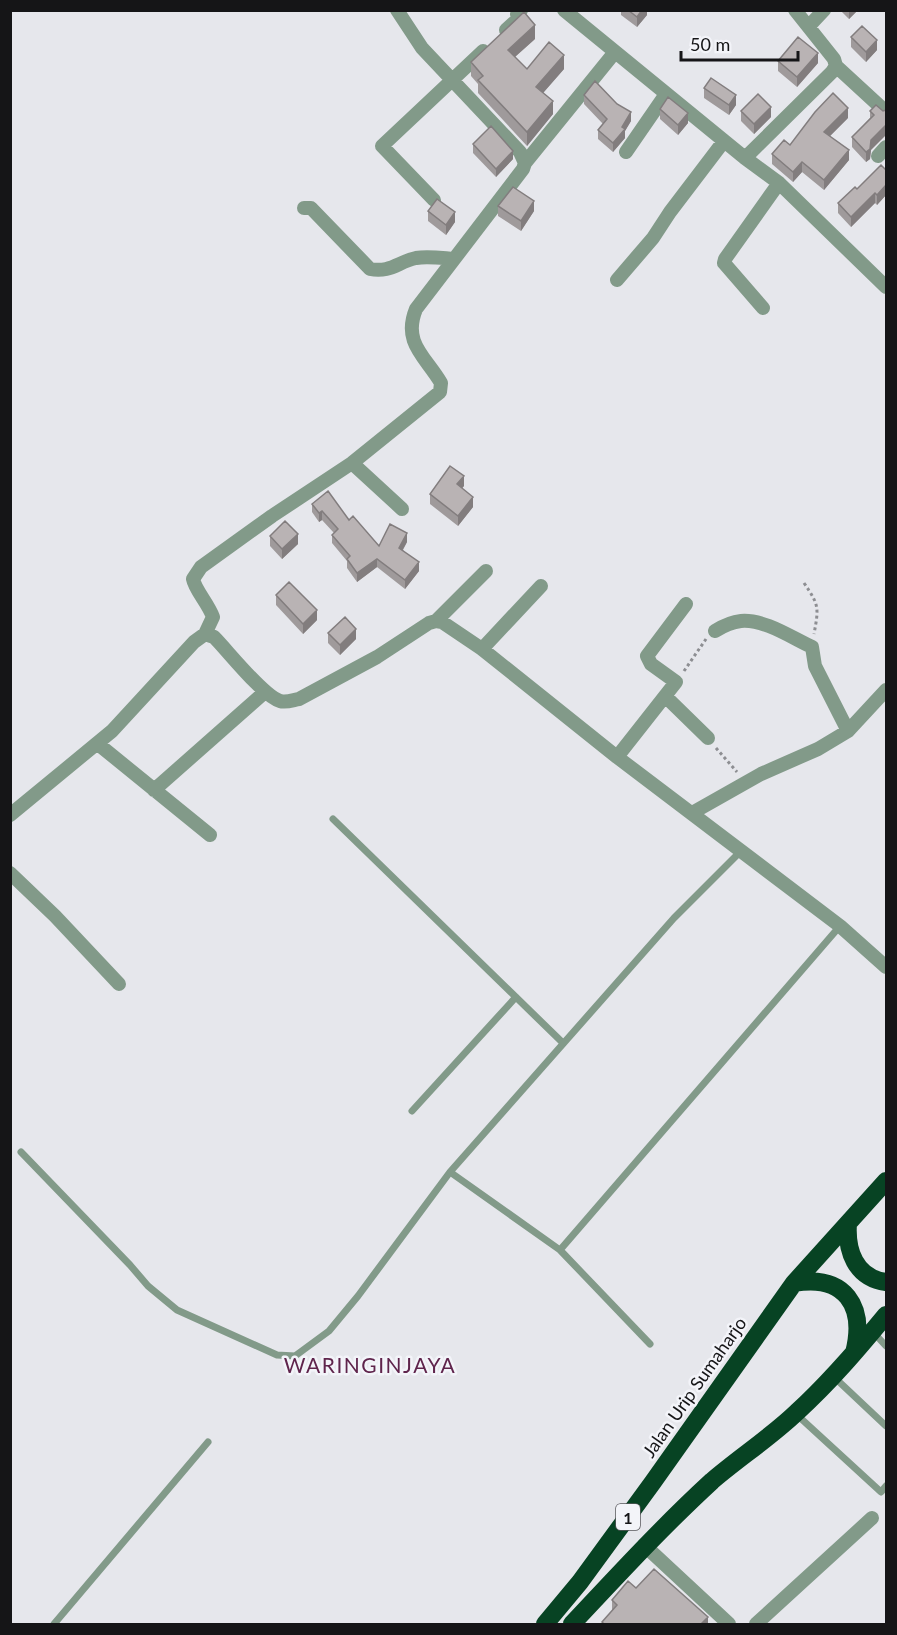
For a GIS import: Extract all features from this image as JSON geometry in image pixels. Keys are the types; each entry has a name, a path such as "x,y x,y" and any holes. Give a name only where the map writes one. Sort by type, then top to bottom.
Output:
{"highway":[{"name":"Jalan Urip Sumaharjo","path":"545,1624 580,1582 794,1283 886,1181"},
{"path":"848,1223 846,1240 852,1258 864,1272 879,1281 886,1282"},
{"path":"794,1283 810,1280 827,1282 842,1291 852,1304 858,1320 858,1336 853,1356"},
{"name":"1","path":"572,1624 644,1545 715,1479 796,1414 834,1377 886,1315"}],"street":[{"path":"397,10 422,48 520,152 525,164"},
{"path":"434,200 382,147 518,19 517,14 520,10"},
{"path":"564,10 745,158 779,183 886,287"},
{"path":"795,10 834,59 836,66 886,112"},
{"path":"809,26 824,10"},
{"path":"13,810 98,744 134,709 194,642 205,634 213,617 205,599 194,586 194,576 201,567 352,462 440,392 441,383 414,342 413,317 416,309 525,164 615,52"},
{"path":"745,158 836,66"},
{"path":"627,152 666,94"},
{"path":"617,280 653,238 724,141"},
{"path":"763,308 726,267 724,259 779,183"},
{"path":"304,208 311,208 370,269 384,271 422,257 454,258"},
{"path":"352,462 402,509"},
{"path":"205,634 214,637 266,692 279,701 288,702 298,699 376,657 429,623 436,621 486,571"},
{"path":"482,649 541,586"},
{"path":"617,757 676,682 651,664 647,656 686,604"},
{"path":"436,621 447,625 482,649 617,757 840,926 886,967"},
{"path":"715,631 729,624 742,621 754,622 812,647 815,666 848,731"},
{"path":"154,790 266,692"},
{"path":"692,813 761,774 818,749 848,731 885,692"},
{"path":"665,696 708,738"},
{"path":"98,744 210,835"},
{"path":"10,873 55,916 119,984"},
{"path":"756,1624 872,1518"},
{"path":"644,1545 729,1624"}],"lane":[{"path":"333,819 563,1043"},
{"path":"21,1152 148,1286 177,1310 277,1355 295,1356 329,1331 358,1296 450,1172 674,918 741,851"},
{"path":"561,1250 840,926"},
{"path":"412,1111 516,997"},
{"path":"450,1172 561,1250 650,1344"},
{"path":"873,1332 886,1346"},
{"path":"834,1377 886,1426"},
{"path":"796,1414 881,1492 886,1486"},
{"path":"54,1624 208,1442"}],"path":[{"path":"804,583 818,604 812,647"},
{"path":"676,682 703,642 715,631"},
{"path":"708,738 746,783"}],"building":[{"path":"628,10 642,10 637,17"},
{"path":"524,12 535,25 508,50 527,69 549,42 564,55 536,87 553,101 527,132 478,80 483,76 471,62"},
{"path":"862,26 877,40 866,52 851,37"},
{"path":"798,37 818,53 797,77 778,61"},
{"path":"711,78 736,95 729,105 704,88"},
{"path":"595,81 617,104 631,112 622,127 625,129 613,143 598,130 607,119 584,95"},
{"path":"833,93 848,108 824,132 849,150 824,180 802,162 793,172 772,154 784,140 790,145"},
{"path":"758,94 771,107 754,124 741,111"},
{"path":"668,97 688,113 678,125 660,109"},
{"path":"876,105 883,111 886,110 886,125 871,140 870,149 866,152 852,137 874,115 870,111"},
{"path":"491,126 513,151 496,169 473,144"},
{"path":"881,165 886,170 886,185 851,217 838,203 855,187 857,189"},
{"path":"513,187 534,201 521,221 498,206"},
{"path":"437,199 455,212 446,225 428,211"},
{"path":"450,466 464,476 457,484 473,497 458,516 430,494"},
{"path":"328,491 349,520 353,516 379,546 390,524 407,533 399,548 419,562 405,580 377,559 357,573 347,559 350,556 332,535 338,529 322,511 319,513 312,504"},
{"path":"285,521 298,534 282,549 270,536"},
{"path":"289,582 317,610 303,624 276,595"},
{"path":"345,617 356,629 340,645 328,633"},
{"path":"654,1569 708,1617 701,1624 604,1624 602,1622 617,1605 612,1600 628,1581 636,1588"}],"district":[{"name":"WARINGINJAYA","path":"370,1364"}]}
